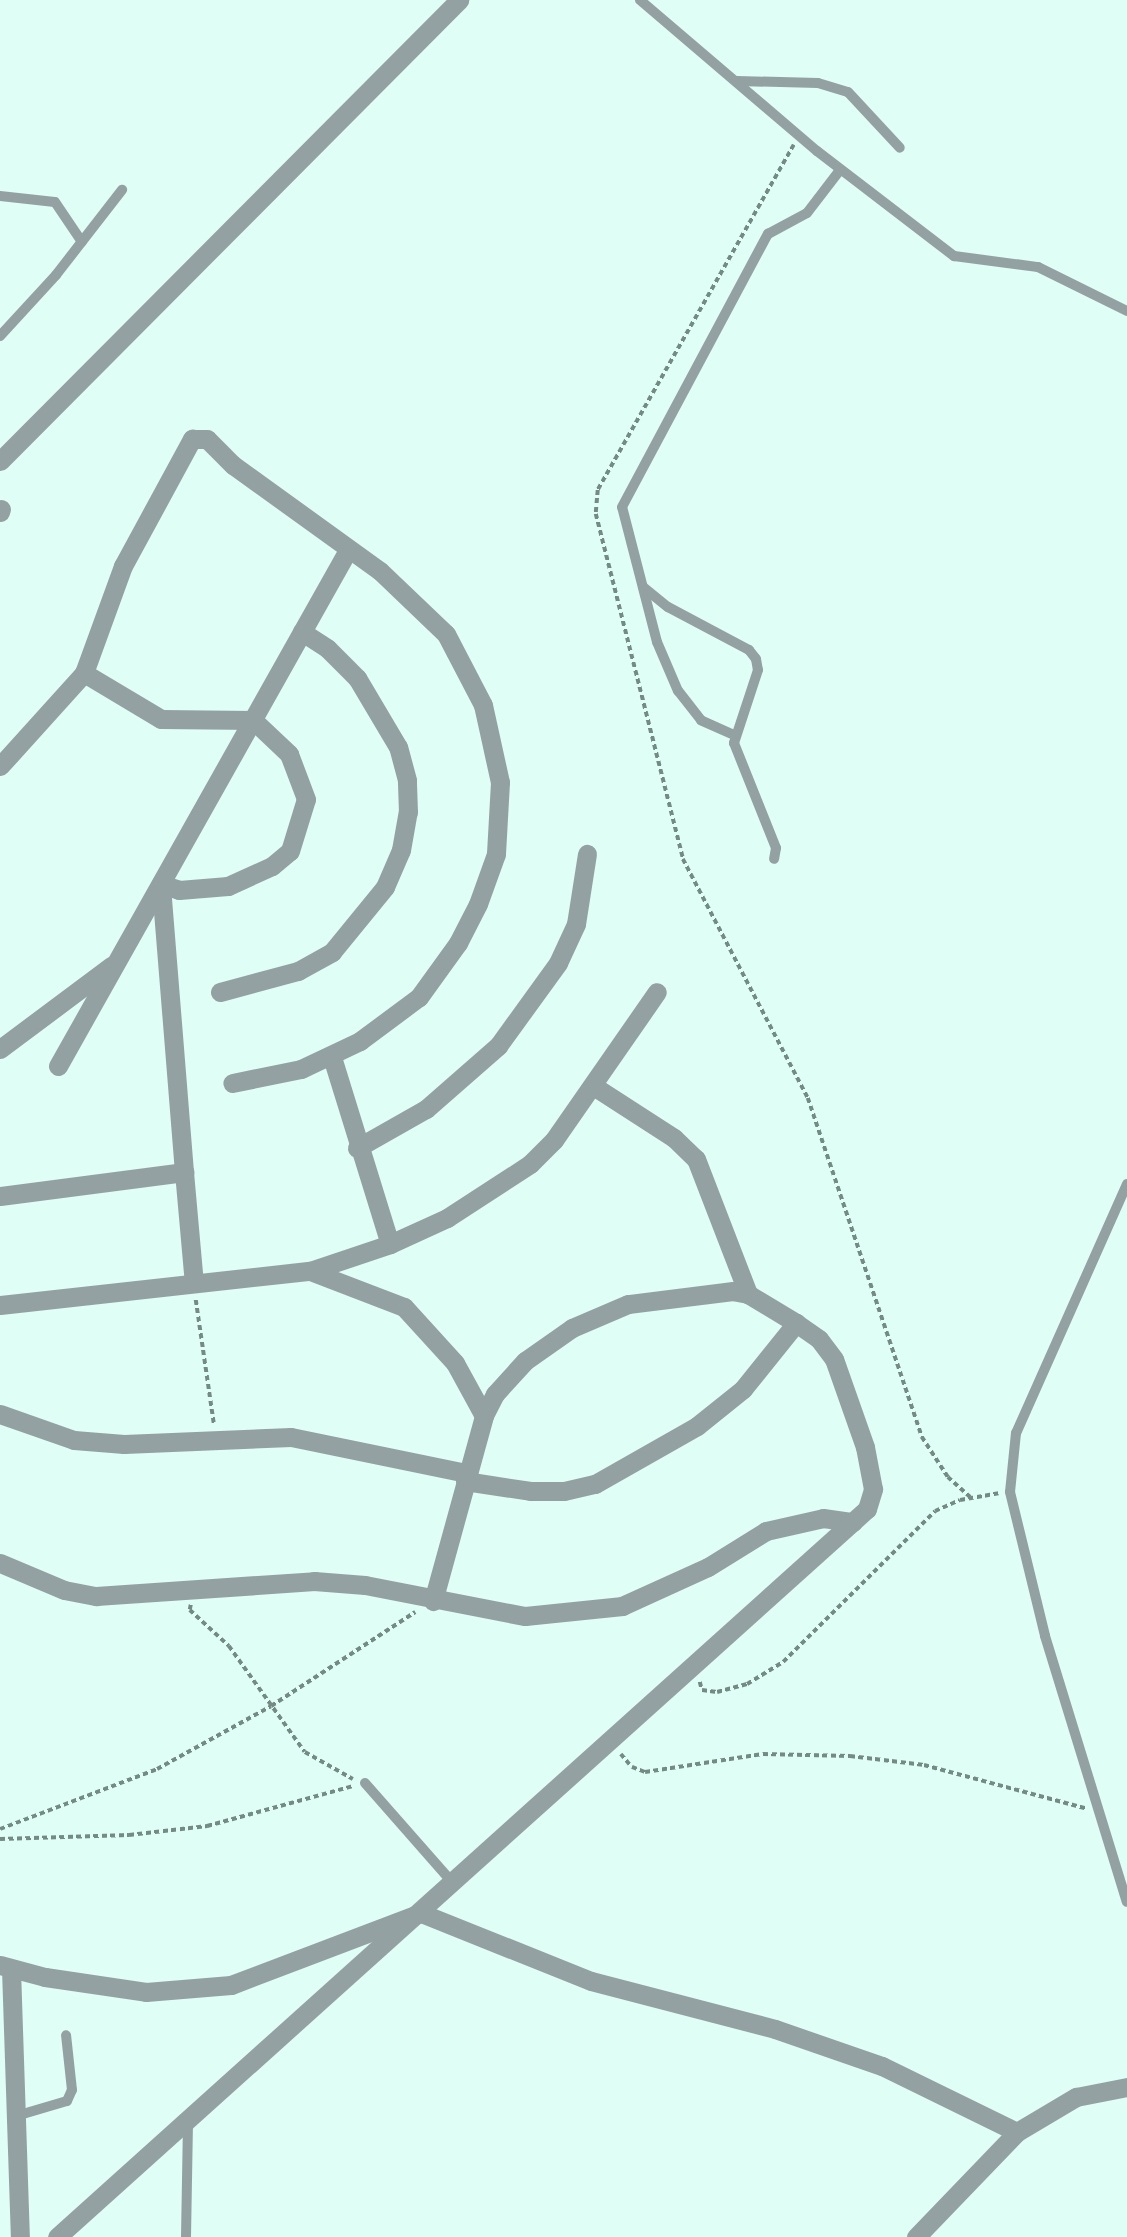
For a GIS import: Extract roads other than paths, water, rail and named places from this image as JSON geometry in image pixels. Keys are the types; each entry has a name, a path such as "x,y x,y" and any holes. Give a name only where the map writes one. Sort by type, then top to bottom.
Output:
{"street":[{"path":"0,461 459,0"},
{"path":"0,766 83,673 123,566 192,439 207,439 233,465 397,586 446,634 483,705 500,782 496,854 458,943 419,997 332,1057 301,1069 233,1083"},
{"path":"58,1066 348,550"},
{"path":"220,992 298,971 332,952 385,887 401,850 408,813 407,780 398,747 357,678 327,648 302,632"},
{"path":"83,673 161,719 253,720 275,737 300,774 306,799 290,851 272,866 228,886 178,890 161,884"},
{"path":"357,1148 426,1109 498,1046 558,963 576,924 587,854"},
{"path":"161,884 194,1283"},
{"path":"0,1049 120,959"},
{"path":"0,1305 310,1271 390,1244 447,1218 530,1164 595,1087 657,992"},
{"path":"332,1057 357,1148 390,1244"},
{"path":"595,1087 674,1138 695,1159 748,1294"},
{"path":"0,1196 184,1172"},
{"path":"310,1271 404,1307 455,1363 484,1416"},
{"path":"57,2237 611,1742 870,1505 873,1494 856,1416 834,1359 819,1339 748,1294 718,1292 650,1299 587,1320 525,1361 495,1394 484,1416 433,1601"},
{"path":"0,1414 50,1435 106,1444 310,1440 530,1492 564,1491 595,1483 697,1426 743,1389 796,1323"},
{"path":"0,1563 78,1594 118,1597 197,1591 260,1582 314,1581 365,1585 433,1601 525,1616 622,1606 708,1567 766,1531 823,1518 853,1522"},
{"path":"20,2237 16,2116 8,2063 6,1967 146,1992 231,1985 285,1969 421,1913 591,1981 775,2029 882,2066 1017,2132"},
{"path":"916,2237 1017,2132 1076,2097 1127,2087"}],"lane":[{"path":"640,0 840,170 954,256 1038,267 1127,311"},
{"path":"737,81 818,83 848,92 900,148"},
{"path":"734,735 701,720 678,691 657,642 621,517 624,495 768,234 807,214 840,170"},
{"path":"0,336 82,242 121,190"},
{"path":"0,197 55,202 82,242"},
{"path":"643,587 668,607 753,654 758,670 734,735 738,758 776,848 774,859"},
{"path":"1127,1184 1016,1433 1010,1492 1045,1636 1127,1902"},
{"path":"365,1783 453,1884"},
{"path":"16,2116 67,2101 72,2090 66,2035"},
{"path":"186,2237 187,2120"}]}
